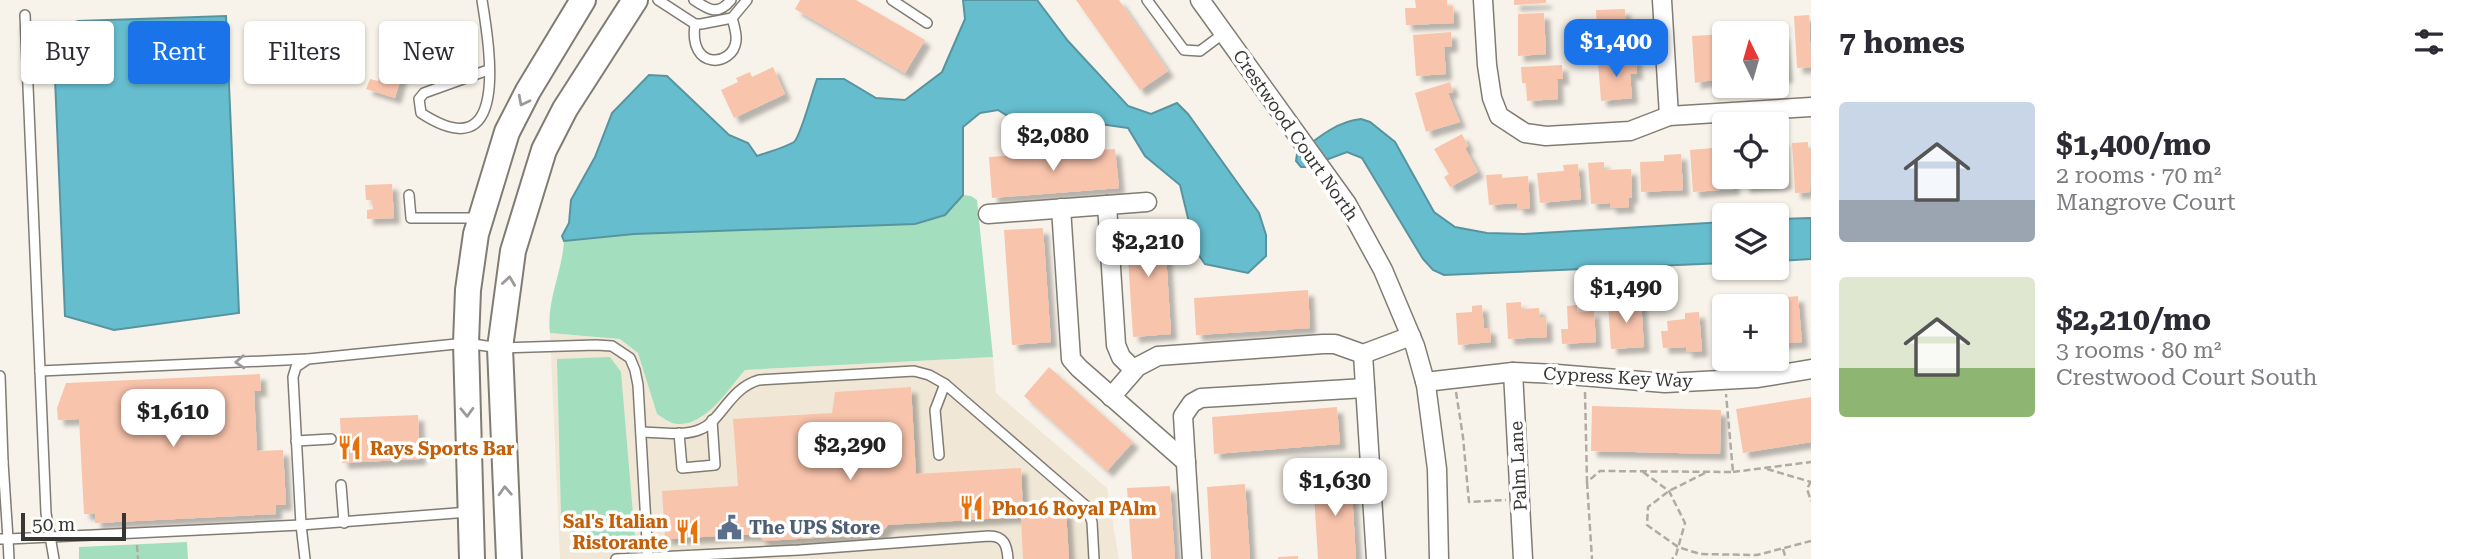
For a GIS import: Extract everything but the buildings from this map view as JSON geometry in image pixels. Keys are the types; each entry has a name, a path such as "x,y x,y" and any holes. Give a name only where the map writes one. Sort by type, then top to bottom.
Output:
{"main road":[{"path":"472,559 466,343 468,290 481,218 507,132 528,91 583,0"},
{"path":"509,559 500,348 513,251 544,150 565,109 635,0"}],"street":[{"name":"Crestwood Court North","path":"1200,0 1326,174 1363,231 1383,270 1411,336 1425,382 1437,469 1440,559"},
{"path":"1483,0 1486,65 1492,98 1499,116 1525,133 1546,136 1630,131 1669,116 1811,107"},
{"path":"1662,0 1669,116"},
{"path":"988,214 1147,202"},
{"path":"1107,205 1116,345 1121,358 1134,370"},
{"path":"1061,208 1070,355 1074,364 1186,463"},
{"path":"1111,397 1134,370 1158,356 1323,344 1335,344 1363,354 1411,336"},
{"path":"1363,354 1376,559"},
{"name":"Cypress Key Way","path":"1425,382 1513,372 1665,383 1758,378 1811,369"},
{"name":"Palm Lane","path":"1513,372 1523,559"},
{"path":"1192,559 1183,416 1192,403 1201,398 1365,388"}],"lane":[{"path":"482,0 487,28 488,70 482,119 465,130 453,129 421,113 419,99 424,93 488,70"},
{"path":"658,0 695,24 732,19 747,0"},
{"path":"694,0 712,11 717,11 731,0"},
{"path":"892,0 927,23"},
{"path":"1147,0 1184,50 1200,51 1224,33"},
{"path":"25,15 46,513 54,559"},
{"path":"695,24 694,43 697,50 702,56 719,60 729,55 737,41 732,19"},
{"path":"409,195 411,218 481,218"},
{"path":"40,372 308,359 466,343 500,348 612,346 629,358 635,370 648,558"},
{"path":"305,559 300,526 293,377 296,367 308,359"},
{"path":"641,432 679,433 704,429 748,383 759,380 906,370 929,375 946,384 1086,506 1092,522 1094,559"},
{"path":"0,376 4,539 9,559"},
{"path":"939,455 935,410 946,384"},
{"path":"679,433 682,468 715,465 712,420"},
{"path":"296,441 331,439"},
{"path":"341,485 344,523"},
{"path":"4,539 300,526 471,512"},
{"path":"616,559 799,550 989,536 998,536 1004,541 1008,559"}],"path":[{"path":"1585,389 1592,559"},
{"path":"1456,392 1468,502 1512,499"},
{"path":"1726,394 1733,472"},
{"path":"1587,482 1600,471 1733,472 1811,462"},
{"path":"1765,469 1811,482 1807,489 1811,502"},
{"path":"1643,472 1669,491 1685,523 1676,555 1671,559"},
{"path":"1708,472 1669,491 1648,507 1647,525 1678,547 1700,554 1757,555"},
{"path":"1746,559 1811,541"},
{"path":"1783,548 1786,559"}],"shaded area":[{"path":"550,333 620,339 639,353 657,414 670,423 701,418 745,370 993,357 996,393 1107,488 1119,559 560,559"}],"green space":[{"path":"963,195 977,200 993,357 745,370 714,407 694,421 683,424 672,423 657,414 638,353 620,339 550,333 550,310 564,241 634,234 944,215"},
{"path":"610,357 621,372 635,538 626,544 579,548 561,515 557,359"},
{"path":"187,542 188,559 79,559 79,547"}],"water":[{"path":"963,0 1037,0 1068,41 1128,106 1151,114 1177,103 1188,114 1259,213 1266,235 1266,256 1248,273 1205,264 1196,251 1180,185 1145,156 1128,128 1100,124 1030,130 998,110 980,113 963,127 963,195 945,215 915,224 634,234 564,241 562,236 569,223 571,200 595,157 612,113 649,75 667,76 729,135 748,143 757,156 794,142 817,79 844,79 876,98 905,100 942,72 965,19"},
{"path":"226,16 226,21 128,21 128,84 229,84 239,313 114,330 65,316 55,84 114,84 114,21 78,21"},
{"path":"1352,120 1370,122 1395,142 1434,212 1455,227 1487,233 1524,234 1712,223 1712,264 1444,275 1433,270 1423,259 1362,158 1347,152 1307,167 1301,167 1296,161 1297,154 1327,132"},
{"path":"1811,218 1811,259 1789,260 1789,219"}],"place":[{"name":"Rays Sports Bar","path":"350,448"},
{"name":"Pho16 Royal PAlm","path":"972,508"},
{"name":"The UPS Store","path":"729,527"},
{"name":"Sal's Italian Ristorante","path":"688,531"}]}
